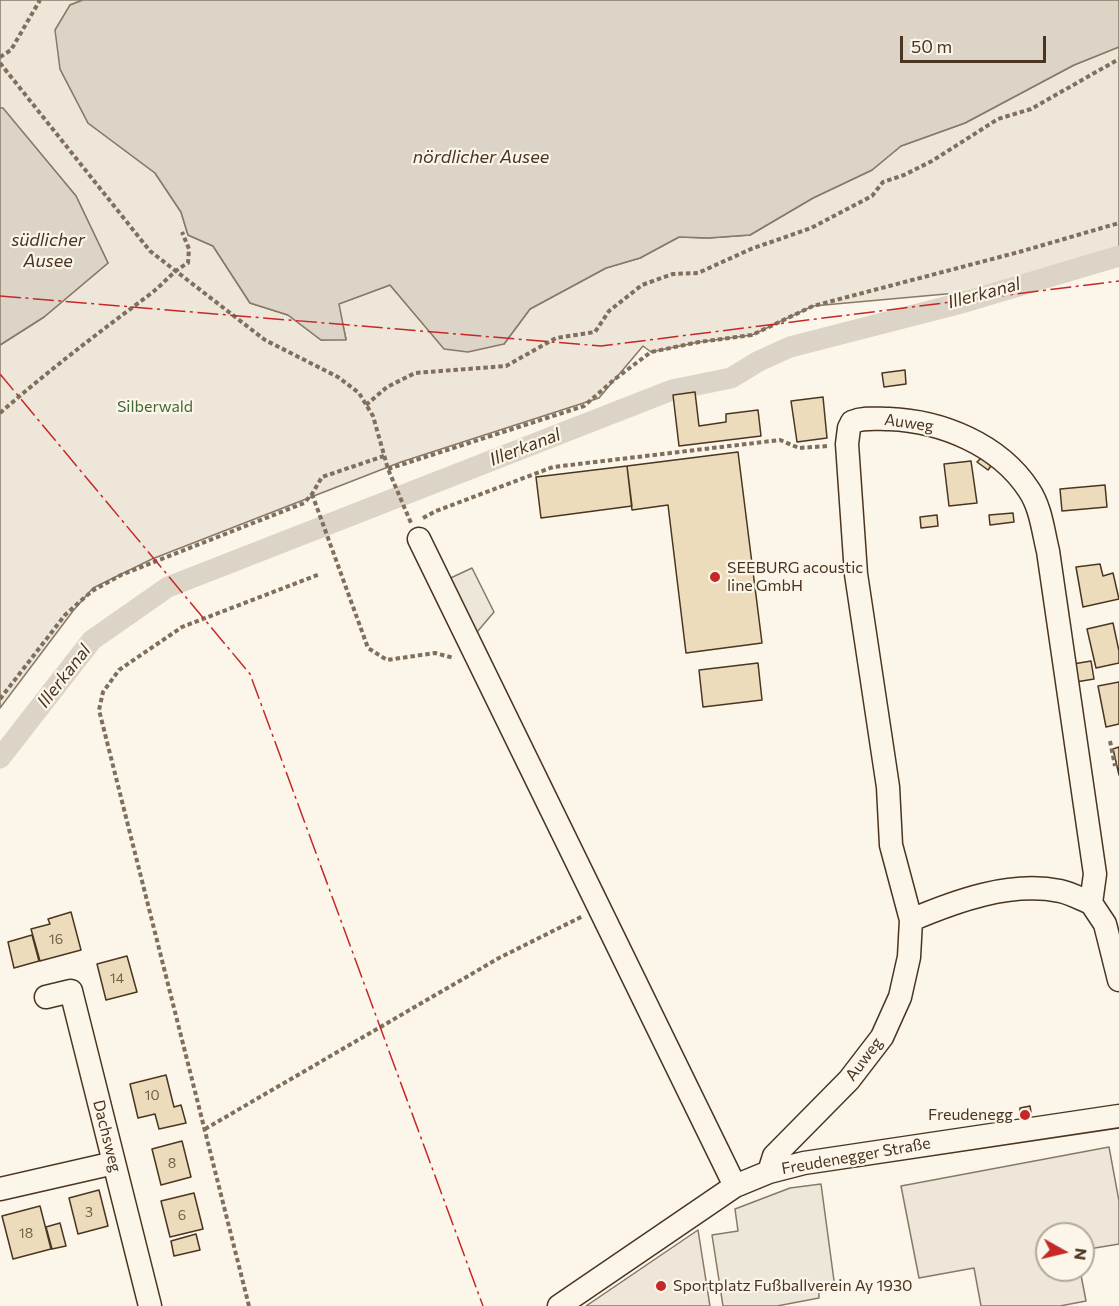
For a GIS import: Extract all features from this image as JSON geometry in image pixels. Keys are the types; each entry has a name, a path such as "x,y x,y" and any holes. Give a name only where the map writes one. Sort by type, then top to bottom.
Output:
{"street":[{"name":"Auweg","path":"769,1172 774,1156 849,1080 882,1037 900,997 909,957 911,920 891,845 888,787 856,574 847,444 852,422 869,418 919,421 968,437 990,451 1010,468 1029,490 1040,514 1050,562 1095,874 1091,903"},
{"path":"415,532 735,1186"},
{"path":"911,920 949,904 1004,891 1036,889 1062,891 1091,903 1105,924 1119,980"},
{"name":"Dachsweg","path":"46,997 71,991 150,1306"},
{"name":"Freudenegger Straße","path":"559,1306 735,1186 769,1172 804,1162 1119,1116"},
{"path":"0,1189 114,1162"}],"path":[{"path":"0,57 15,43 40,0"},
{"path":"366,405 387,387 416,373 506,366 556,339 595,332 609,311 642,285 673,274 698,273 752,249 811,228 872,196 883,182 904,175 932,161 998,119 1031,109 1119,59"},
{"path":"0,63 150,251 265,340 338,377 359,393 373,416 388,469 415,532 436,511 553,467 780,440 799,448 847,444"},
{"path":"388,469 584,406 651,352 699,342 753,335 813,306 1008,255 1119,223"},
{"path":"0,413 98,333 154,291 174,270 188,263 189,249 182,232"},
{"path":"0,699 65,615 92,591 121,575 304,503 322,477 384,456"},
{"path":"312,494 368,648 387,660 435,653 481,665"},
{"path":"249,1306 99,710 103,692 119,670 182,627 320,574"},
{"path":"1110,741 1114,766"},
{"path":"205,1129 499,958 599,907"}],"green space":[{"name":"Silberwald","path":"0,0 83,0 70,5 60,69 88,123 155,173 181,212 188,235 213,246 250,303 288,315 321,340 346,339 338,304 390,285 444,348 504,344 530,309 606,268 640,258 679,237 708,238 750,235 813,198 872,170 901,146 965,123 1074,65 1119,47 1119,247 968,292 813,306 752,335 699,342 651,352 643,346 599,398 401,462 152,559 93,588 0,708 0,345 44,317 108,263 76,196 0,108"},
{"path":"1109,1147 1119,1201 1119,1244 1095,1248 1095,1222 1035,1222 1035,1282 1082,1282 1086,1301 1060,1306 981,1306 974,1268 919,1278 901,1186"},
{"name":"Sportplatz Fußballverein Ay 1930","path":"698,1230 710,1306 586,1306"}],"shaded area":[{"path":"472,568 494,612 477,632 440,583"},
{"path":"821,1184 835,1288 819,1290 819,1298 777,1306 723,1306 712,1235 738,1231 735,1209 790,1188"}],"water":[{"name":"nördlicher Ausee","path":"83,0 1119,0 1119,47 1074,65 965,123 901,146 872,170 813,198 750,235 708,238 679,237 640,258 606,268 530,309 504,344 468,352 444,349 390,285 339,304 346,340 321,340 288,315 250,303 213,246 188,235 181,212 155,173 88,123 60,69 55,30 70,5"},
{"name":"südlicher Ausee","path":"0,108 3,108 76,196 108,263 44,317 0,345"}],"building":[{"path":"905,370 906,384 884,387 882,373"},
{"path":"695,392 699,426 726,422 726,414 758,410 761,436 679,446 673,395"},
{"path":"823,397 827,438 797,442 791,401"},
{"name":"SEEBURG acoustic line GmbH","path":"738,452 762,643 686,653 668,505 632,510 627,466"},
{"path":"981,458 991,466 988,470 977,462"},
{"path":"971,461 977,503 949,506 944,464"},
{"path":"627,466 632,506 541,518 536,477"},
{"path":"1105,485 1107,507 1062,511 1060,489"},
{"path":"1013,513 1014,522 990,525 989,515"},
{"path":"937,515 938,526 921,528 920,517"},
{"path":"1100,564 1103,576 1113,573 1119,599 1083,607 1076,567"},
{"path":"1113,623 1119,663 1096,668 1087,629"},
{"path":"1091,661 1094,679 1076,682 1073,664"},
{"path":"758,663 762,700 703,707 699,670"},
{"path":"1119,682 1119,724 1106,727 1098,686"},
{"path":"1119,747 1119,775 1113,749"},
{"path":"71,912 81,950 40,961 31,929 50,924 48,919"},
{"path":"32,935 39,961 14,968 8,942"},
{"path":"127,956 137,992 106,1000 97,964"},
{"path":"166,1075 174,1107 181,1105 186,1123 159,1129 155,1114 138,1118 130,1084"},
{"path":"1030,1106 1031,1112 1020,1114 1020,1108"},
{"path":"182,1141 191,1177 161,1185 152,1149"},
{"path":"99,1190 108,1226 78,1234 69,1198"},
{"path":"194,1193 203,1229 170,1237 161,1201"},
{"path":"40,1206 51,1249 13,1259 2,1216"},
{"path":"60,1223 66,1246 52,1249 46,1227"},
{"path":"196,1234 200,1250 174,1256 171,1241"}],"waterway":[{"name":"Illerkanal","path":"0,758 92,640 168,587 672,390 731,378 759,361 790,347 965,302 1119,256"}],"power":[{"path":"0,296 601,346 1119,281"},
{"path":"0,374 250,674 483,1306"}],"place":[{"name":"SEEBURG acoustic line GmbH","path":"715,577"},
{"name":"Freudenegg","path":"1025,1115"},
{"name":"Sportplatz Fußballverein Ay 1930","path":"661,1286"}]}
